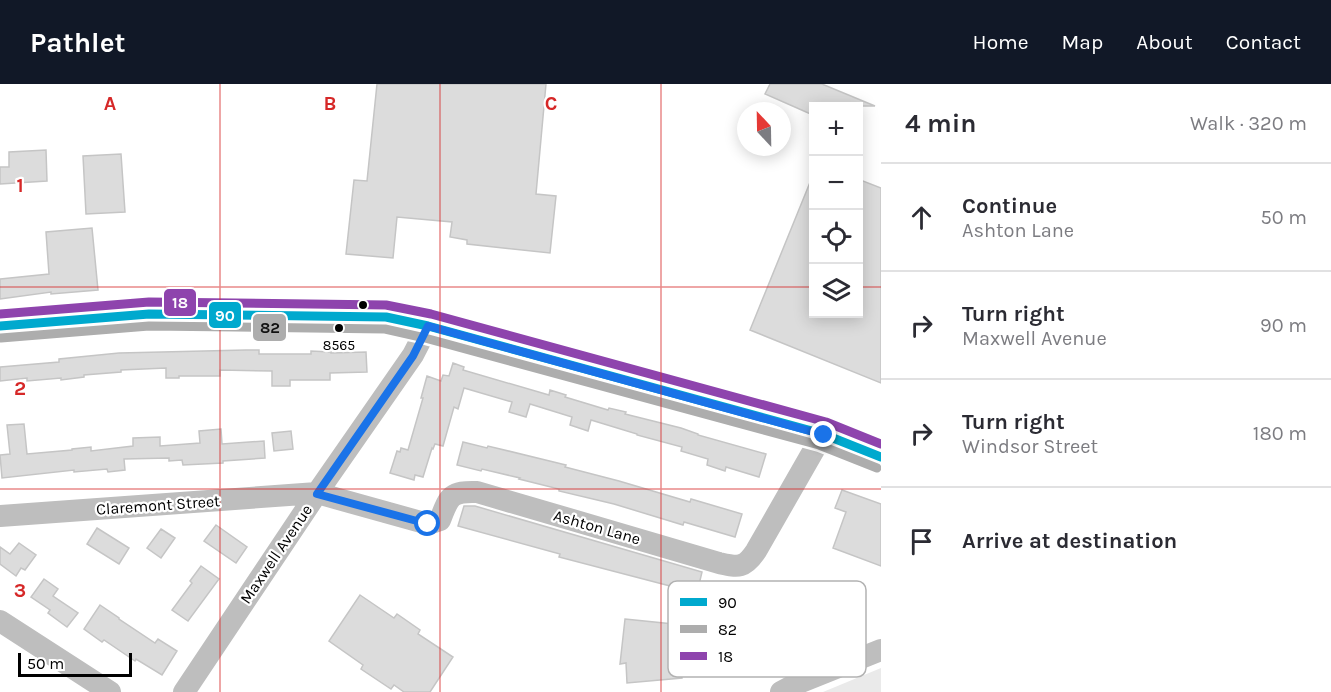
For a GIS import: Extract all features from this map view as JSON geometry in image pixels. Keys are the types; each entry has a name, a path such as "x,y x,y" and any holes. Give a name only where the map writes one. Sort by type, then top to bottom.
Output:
{"street":[{"path":"0,326 149,314 386,317 428,326 824,435 881,457"},
{"name":"Maxwell Avenue","path":"184,692 413,356 428,326"},
{"name":"Ashton Lane","path":"317,494 428,524 440,520 447,503 456,493 477,492 735,566 750,561 824,435"},
{"name":"Claremont Street","path":"0,516 317,494"},
{"path":"1,625 110,692"},
{"path":"866,656 881,650"},
{"path":"781,692 814,677"}],"shaded area":[{"path":"881,668 881,692 823,692 859,677 866,677 866,674"}],"building":[{"path":"377,84 546,84 536,194 556,196 550,253 467,244 467,240 450,237 452,222 397,217 393,258 346,254 354,180 367,181"},
{"path":"770,84 822,84 875,106 863,106 863,102 809,102 809,113 791,105 791,102 783,102 765,94"},
{"path":"46,150 47,181 0,184 0,167 9,167 9,152"},
{"path":"121,154 125,212 86,214 83,156"},
{"path":"863,181 881,188 881,383 750,330 809,185 809,318 863,318"},
{"path":"92,228 98,290 51,294 51,292 0,299 0,279 49,274 46,232"},
{"path":"259,350 259,354 311,354 311,351 366,352 367,372 330,373 330,380 290,380 290,386 272,386 272,371 220,370 220,376 166,378 166,368 121,370 121,372 84,375 84,377 61,380 61,378 27,381 27,378 0,381 0,367 59,362 59,359 119,353"},
{"path":"453,363 464,367 463,370 549,395 550,390 608,410 609,408 626,412 625,414 681,428 766,454 759,477 726,467 725,471 707,465 708,459 681,451 682,447 591,420 588,431 570,425 572,417 530,404 526,417 509,412 512,402 464,388 458,409 454,407 443,446 435,444 432,448 423,477 415,475 414,480 390,473 397,451 400,452 401,448 408,450 427,376 441,381 443,375 449,376"},
{"path":"24,424 27,454 91,447 91,451 133,446 133,438 160,437 160,446 200,443 199,431 221,429 222,444 264,441 265,458 183,465 182,460 169,461 169,458 124,459 125,470 74,472 74,470 2,478 0,455 10,454 7,425"},
{"path":"291,431 293,449 274,451 272,433"},
{"path":"463,442 566,465 565,467 690,502 691,499 742,514 735,537 684,522 683,525 520,478 457,465"},
{"path":"842,490 881,504 881,566 833,548 846,512 835,508"},
{"path":"464,506 475,506 702,572 700,581 668,581 668,585 559,557 560,554 458,526"},
{"path":"216,525 247,547 236,563 204,541"},
{"path":"97,528 129,548 119,564 87,544"},
{"path":"161,529 175,538 161,558 147,548"},
{"path":"19,543 36,555 25,570 21,568 16,576 0,564 0,547 10,554"},
{"path":"201,566 219,579 188,621 172,610 192,583 190,581"},
{"path":"44,579 58,589 53,596 78,613 67,627 48,613 50,610 31,597"},
{"path":"360,595 394,618 397,614 420,630 418,634 453,657 430,692 404,692 394,685 391,689 361,669 363,665 329,641"},
{"path":"100,605 155,643 158,639 177,651 162,675 136,659 135,661 104,640 102,642 84,629"},
{"path":"625,619 668,623 668,677 682,678 627,683 626,663 620,664"}],"transit line":[{"name":"18","path":"0,314 149,302 386,305 431,314 826,422 881,444"},
{"name":"90","path":"0,326 149,314 386,317 428,326 823,434 881,457"},
{"name":"82","path":"1,338 149,326 385,329 819,445 877,468"}],"place":[{"name":"8565","path":"339,328"}],"route":[{"path":"428,524 317,494 413,356 428,326 824,435"}]}
